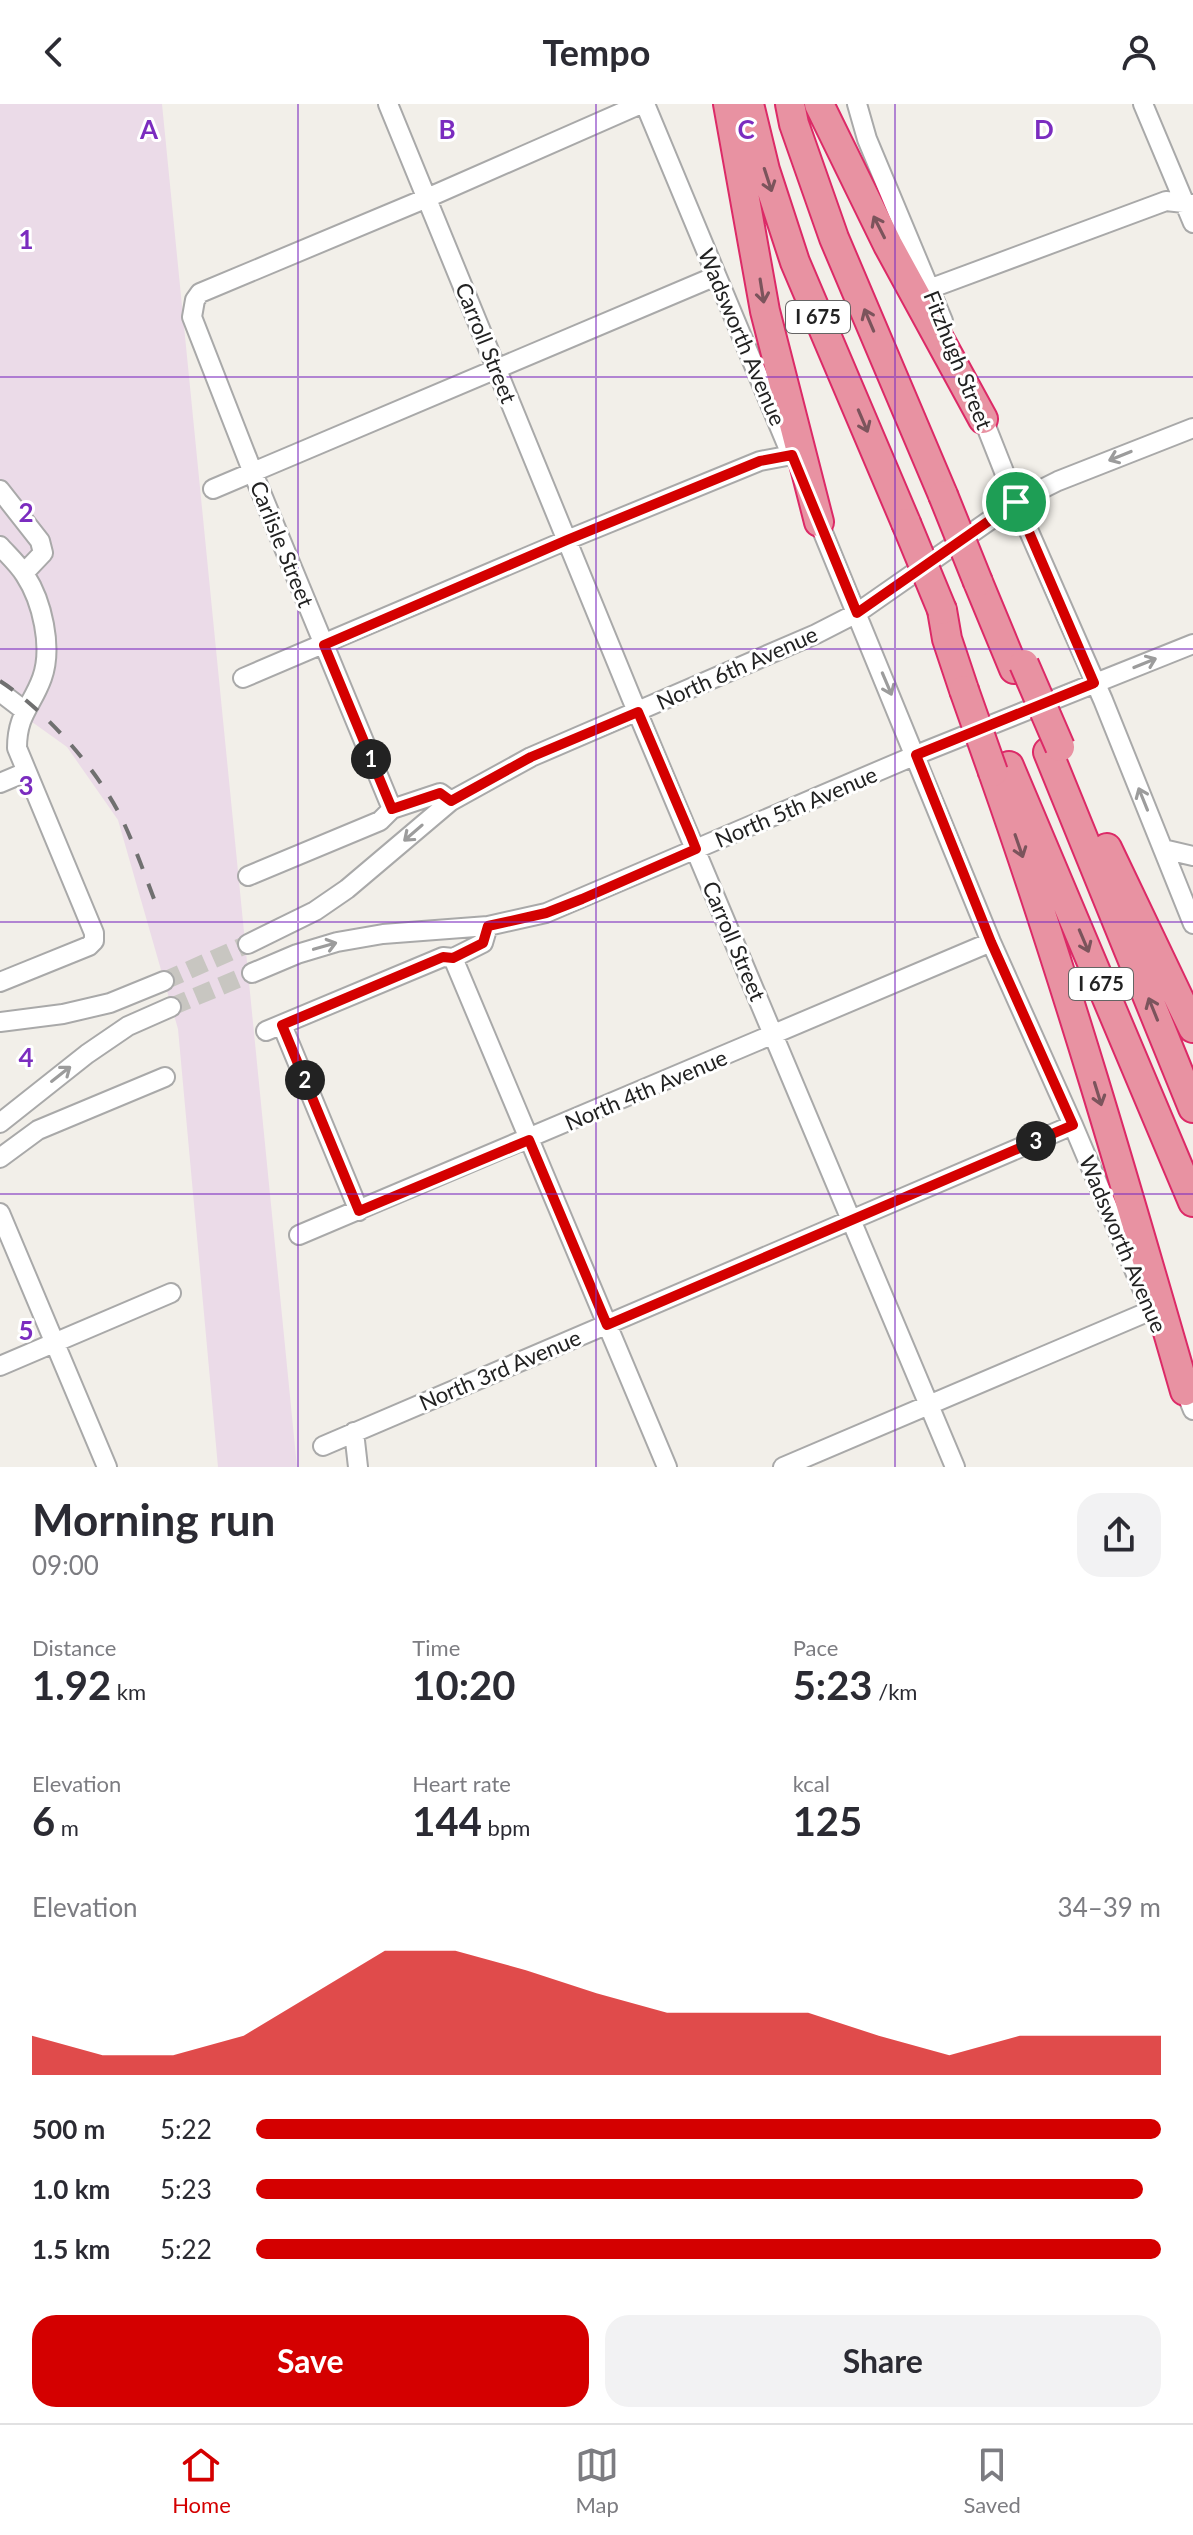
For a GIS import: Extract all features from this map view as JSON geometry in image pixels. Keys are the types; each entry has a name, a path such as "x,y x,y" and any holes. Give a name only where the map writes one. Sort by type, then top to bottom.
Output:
{"highway":[{"path":"728,104 765,311 819,522"},
{"name":"I 675","path":"749,104 765,170 795,262 942,610 947,639 1001,769 1193,1202"},
{"name":"I 675","path":"790,104 834,238 980,586 1019,666 1054,750 1193,1108"},
{"path":"819,104 888,245 983,419"},
{"path":"1054,750 1193,1028"},
{"path":"1001,769 1189,1400"}],"street":[{"name":"Carroll Street","path":"388,104 638,712 955,1467"},
{"path":"427,198 643,104"},
{"name":"Wadsworth Avenue","path":"643,104 792,455 991,942 1073,1125 1189,1400"},
{"name":"Fitzhugh Street","path":"857,104 867,139 1193,924"},
{"path":"1143,104 1189,204 1193,223"},
{"name":"Carlisle Street","path":"392,809 192,317 200,293 427,198"},
{"path":"929,289 1166,201 1189,204"},
{"path":"213,489 716,276"},
{"name":"North 6th Avenue","path":"248,944 315,911 347,889 451,801 531,757 816,634 857,613 1016,502 1058,481 1193,428"},
{"path":"243,678 760,461 792,455"},
{"path":"0,490 40,541 43,553 24,573"},
{"path":"0,546 24,573 35,593 48,656 42,678 19,722 17,748 94,933 94,941 89,946 0,982"},
{"name":"North 5th Avenue","path":"252,973 297,954 337,942 383,934 488,926 558,908 916,755 1193,644"},
{"path":"0,692 25,711"},
{"path":"0,783 26,772"},
{"path":"248,876 380,821 392,809 440,793 451,801"},
{"path":"1163,849 1193,856"},
{"path":"359,1211 274,1028 443,957 453,958 483,943 488,926"},
{"name":"North 4th Avenue","path":"299,1235 991,942"},
{"path":"453,958 667,1467"},
{"path":"0,1022 63,1014 110,1003 164,981"},
{"path":"0,1123 87,1054 128,1026 171,1007"},
{"path":"0,1158 38,1130 165,1077"},
{"name":"North 3rd Avenue","path":"323,1446 1073,1125"},
{"path":"0,1213 107,1467"},
{"path":"0,1366 171,1293"},
{"path":"783,1467 1152,1310"},
{"path":"354,1432 358,1467"}],"shaded area":[{"path":"0,104 162,104 297,1467 218,1467 178,1029 118,820 67,747 0,699"}],"tunnel":[{"path":"164,981 248,944"},
{"path":"171,1007 252,973"}],"railway":[{"path":"0,681 51,723 109,795 154,899"}],"route":[{"path":"792,455 857,613 1016,502 1094,683 916,755 991,942 1073,1125 607,1325 529,1140 359,1211 282,1025 443,957 453,958 483,943 488,926 546,913 696,849 638,712 531,757 451,801 440,793 392,809 324,645 760,461 792,455"}]}
